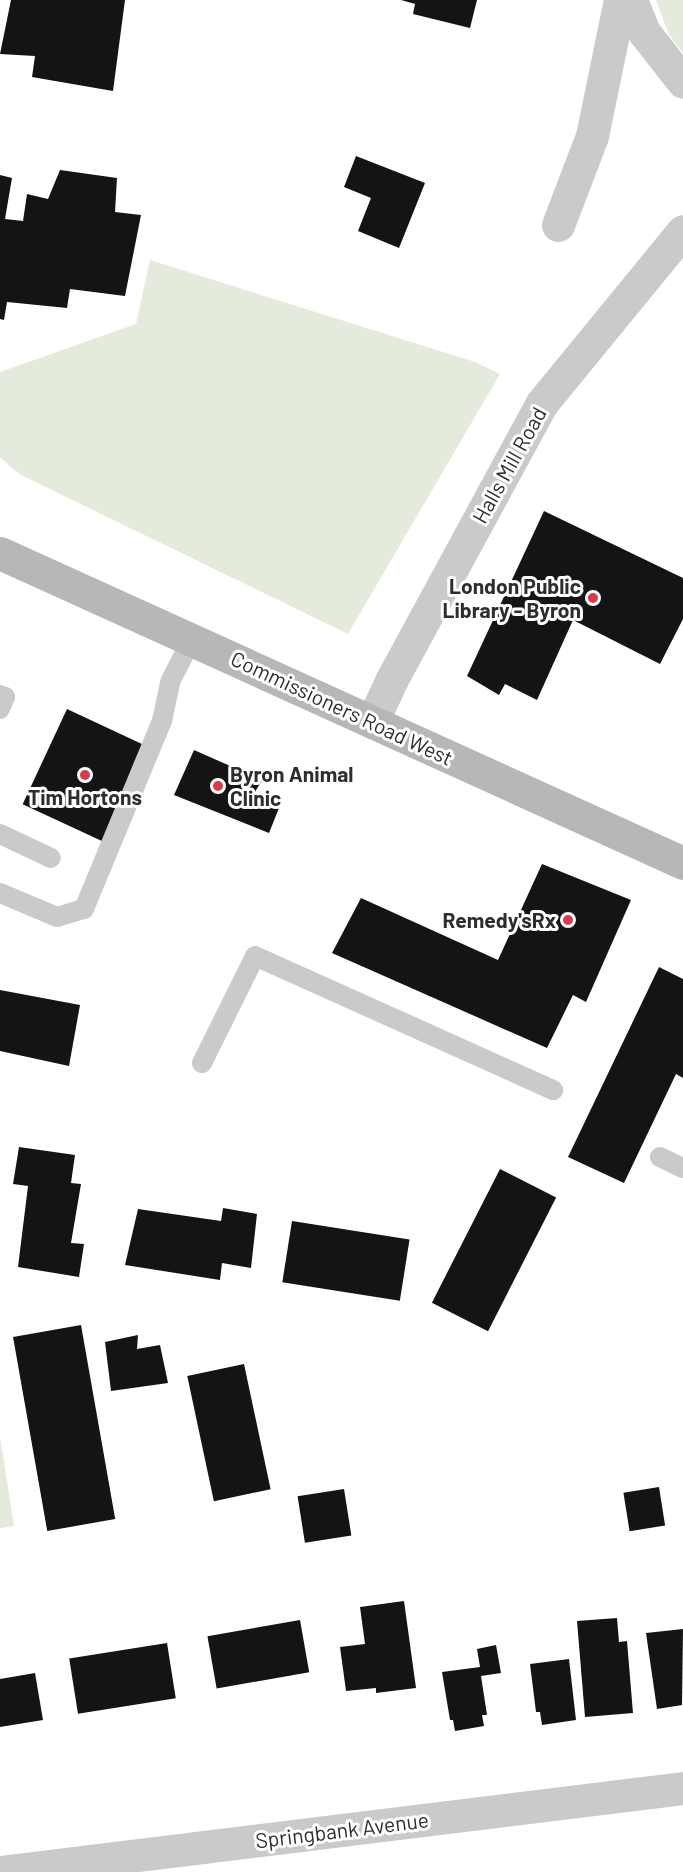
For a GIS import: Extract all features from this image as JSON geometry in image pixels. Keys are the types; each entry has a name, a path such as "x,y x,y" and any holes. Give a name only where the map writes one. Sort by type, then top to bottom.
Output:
{"main road":[{"name":"Commissioners Road West","path":"0,553 683,863"}],"street":[{"path":"558,225 592,135 620,0"},
{"path":"631,0 644,32 683,82"},
{"name":"Halls Mill Road","path":"372,723 392,679 542,403 683,231"},
{"name":"Springbank Avenue","path":"0,1872 683,1788"}],"lane":[{"path":"0,893 57,917 84,909 162,721 170,682 192,639"},
{"path":"0,695 5,697 0,709"},
{"path":"0,834 51,858"},
{"path":"202,1063 255,956 553,1090"},
{"path":"660,1158 683,1168"}],"shaded area":[{"path":"656,0 683,0 683,53 669,35"},
{"path":"150,260 475,362 500,374 348,634 19,474 0,457 0,372 136,324"},
{"path":"0,1436 14,1526 0,1528"}],"building":[{"path":"11,0 125,0 113,91 32,77 35,56 0,54"},
{"path":"401,0 477,0 470,28 413,14 415,4"},
{"path":"356,156 425,183 399,248 358,231 371,198 344,187"},
{"path":"60,170 117,178 115,212 141,215 125,296 70,289 67,308 7,302 4,320 0,319 0,175 12,178 5,219 23,221 27,194 48,199"},
{"name":"London Public Library - Byron","path":"544,511 683,578 683,619 660,664 573,620 537,700 505,684 499,695 467,676"},
{"name":"Tim Hortons","path":"67,709 147,746 102,841 23,804"},
{"name":"Byron Animal Clinic","path":"194,750 262,780 255,792 281,803 269,833 174,795"},
{"path":"542,864 631,900 586,1002 573,995 547,1048 332,953 361,898 498,960"},
{"path":"659,967 683,979 683,1078 676,1074 624,1183 568,1157"},
{"path":"0,990 80,1005 69,1066 0,1051"},
{"path":"19,1147 75,1155 71,1183 81,1184 71,1243 84,1244 79,1277 18,1267 28,1186 13,1184"},
{"path":"500,1169 556,1198 488,1331 432,1303"},
{"path":"223,1208 257,1214 251,1268 222,1263 220,1280 125,1265 138,1209 221,1221"},
{"path":"292,1221 410,1240 400,1301 282,1282"},
{"path":"81,1325 115,1519 47,1531 13,1337"},
{"path":"138,1335 137,1349 160,1345 168,1383 111,1391 105,1342"},
{"path":"244,1364 271,1489 214,1501 187,1376"},
{"path":"659,1487 665,1526 630,1531 623,1493"},
{"path":"344,1489 351,1535 305,1543 298,1496"},
{"path":"404,1601 416,1688 376,1693 376,1688 346,1691 340,1647 365,1644 360,1607"},
{"path":"617,1618 619,1642 627,1641 633,1713 585,1717 577,1621"},
{"path":"300,1620 309,1672 217,1689 207,1636"},
{"path":"683,1629 682,1705 657,1709 646,1633"},
{"path":"167,1643 176,1698 78,1714 69,1658"},
{"path":"496,1645 501,1673 481,1676 487,1715 482,1715 484,1726 455,1731 453,1720 450,1720 442,1672 480,1667 477,1649"},
{"path":"569,1659 576,1720 542,1725 540,1712 536,1712 530,1664"},
{"path":"35,1673 43,1720 0,1727 0,1679"}],"place":[{"name":"London Public Library - Byron","path":"593,598"},
{"name":"Tim Hortons","path":"85,775"},
{"name":"Byron Animal Clinic","path":"218,786"},
{"name":"Remedy'sRx","path":"568,920"}]}
